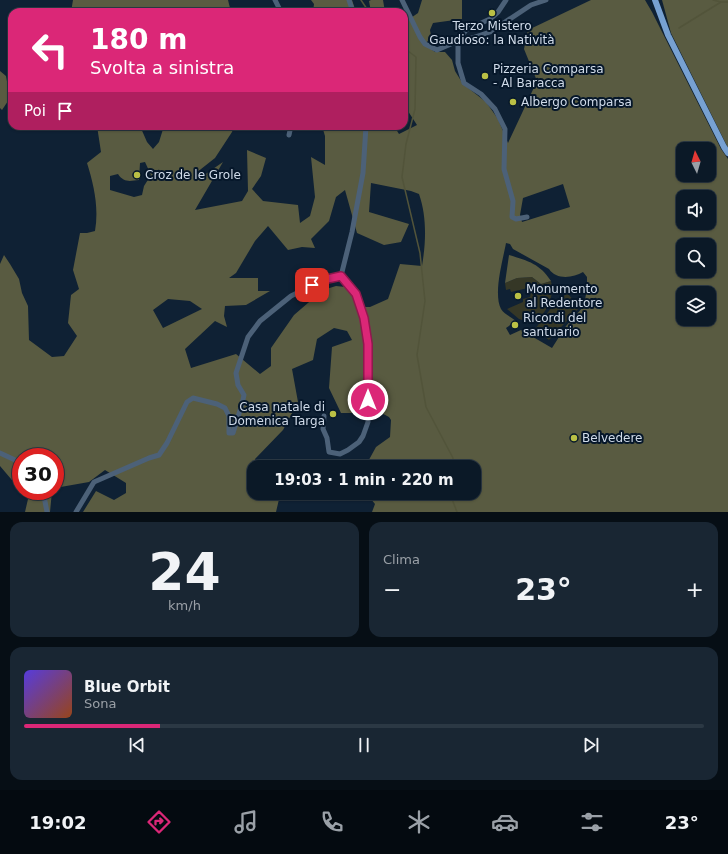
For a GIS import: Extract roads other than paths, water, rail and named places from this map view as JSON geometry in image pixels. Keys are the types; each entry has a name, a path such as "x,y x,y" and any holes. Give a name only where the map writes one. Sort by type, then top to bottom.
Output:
{"main road":[{"path":"655,0 668,35 728,153"}],"street":[{"path":"506,0 498,12 490,19 466,30 458,41 458,63 464,83 481,94 495,109 505,129 504,169 513,201 512,216 516,218 527,217"},
{"path":"408,12 425,44 437,50 458,41 490,32 531,5 546,0"},
{"path":"289,135 290,130"},
{"path":"341,276 352,232 363,173 366,130"},
{"path":"324,416 323,428 327,438 329,452 340,454 345,453 359,442 366,429 368,415 368,344 364,318 356,294 341,276"},
{"path":"76,512 94,482 159,455 167,443 187,402 193,398 217,404 225,408 229,416 229,433 233,433 244,395 238,385 236,373 248,337 260,321 291,296 323,280 341,276"},
{"path":"0,453 12,459"},
{"path":"45,500 47,512"}],"waterway":[{"path":"361,0 366,8"},
{"path":"713,0 728,2"},
{"path":"679,28 721,2"},
{"path":"408,51 416,57 415,109 406,144 402,177 420,253 425,301 417,355 426,407 453,460"},
{"path":"452,500 457,512"}],"place":[{"name":"Terzo Mistero Gaudioso: la Natività","path":"492,13"},
{"name":"Pizzeria Comparsa - Al Baracca","path":"485,76"},
{"name":"Albergo Comparsa","path":"513,102"},
{"name":"Croz de le Grole","path":"137,175"},
{"name":"Monumento al Redentore","path":"518,296"},
{"name":"Ricordi del santuario","path":"515,325"},
{"name":"Casa natale di Domenica Targa","path":"333,414"},
{"name":"Belvedere","path":"574,438"}]}
